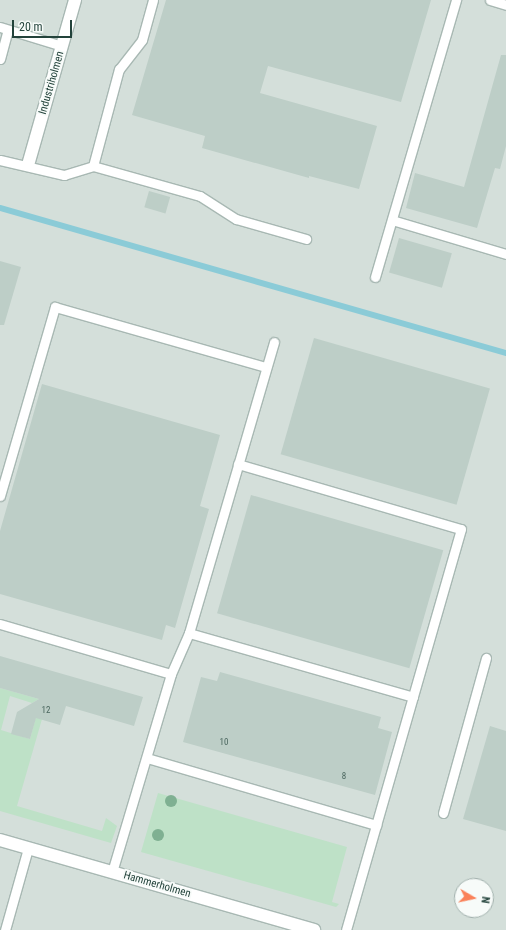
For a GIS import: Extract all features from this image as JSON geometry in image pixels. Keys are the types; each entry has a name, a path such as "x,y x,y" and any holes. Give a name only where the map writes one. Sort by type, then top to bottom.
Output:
{"street":[{"name":"Industriholmen","path":"28,165 75,0"},
{"name":"Hammerholmen","path":"0,840 314,930"}],"lane":[{"path":"93,166 119,69 142,40 153,0"},
{"path":"375,277 456,0"},
{"path":"490,0 506,5"},
{"path":"0,59 4,29 62,46"},
{"path":"0,160 28,165 64,176 93,166 200,196 236,219 306,239"},
{"path":"392,220 506,254"},
{"path":"0,496 55,307 266,367"},
{"path":"112,872 171,674 189,633 274,342"},
{"path":"238,464 461,529 346,930"},
{"path":"0,624 171,674"},
{"path":"189,633 413,697"},
{"path":"443,813 486,658"},
{"path":"147,758 376,825"},
{"path":"4,930 28,848"}],"shaded area":[{"path":"0,0 506,0 506,930 0,930"}],"green space":[{"path":"0,688 39,699 32,703 10,696 1,730 30,739 36,717 42,719 17,806 102,831 106,818 117,826 111,843 0,811"},
{"path":"158,793 347,847 332,902 339,904 336,907 141,852"}],"building":[{"path":"166,0 431,0 401,102 268,66 260,93 377,126 359,189 309,176 309,178 202,148 205,136 132,115"},
{"path":"501,55 506,55 506,146 500,169 495,168 477,228 406,208 415,173 464,187"},
{"path":"149,191 170,197 165,213 144,207"},
{"path":"399,238 452,253 442,288 389,273"},
{"path":"0,261 21,267 4,325 0,325"},
{"path":"314,338 490,388 457,505 281,454"},
{"path":"42,384 220,435 200,506 209,509 175,628 166,625 162,640 0,594 0,531"},
{"path":"251,495 443,550 409,668 217,613"},
{"path":"0,656 143,697 134,726 66,706 60,725 36,718 30,739 11,734 17,712 39,699 0,688"},
{"path":"220,672 381,717 378,728 392,732 375,795 183,742 201,677 217,681"},
{"path":"490,726 506,731 506,831 463,819"}],"waterway":[{"path":"0,208 506,353"}]}
